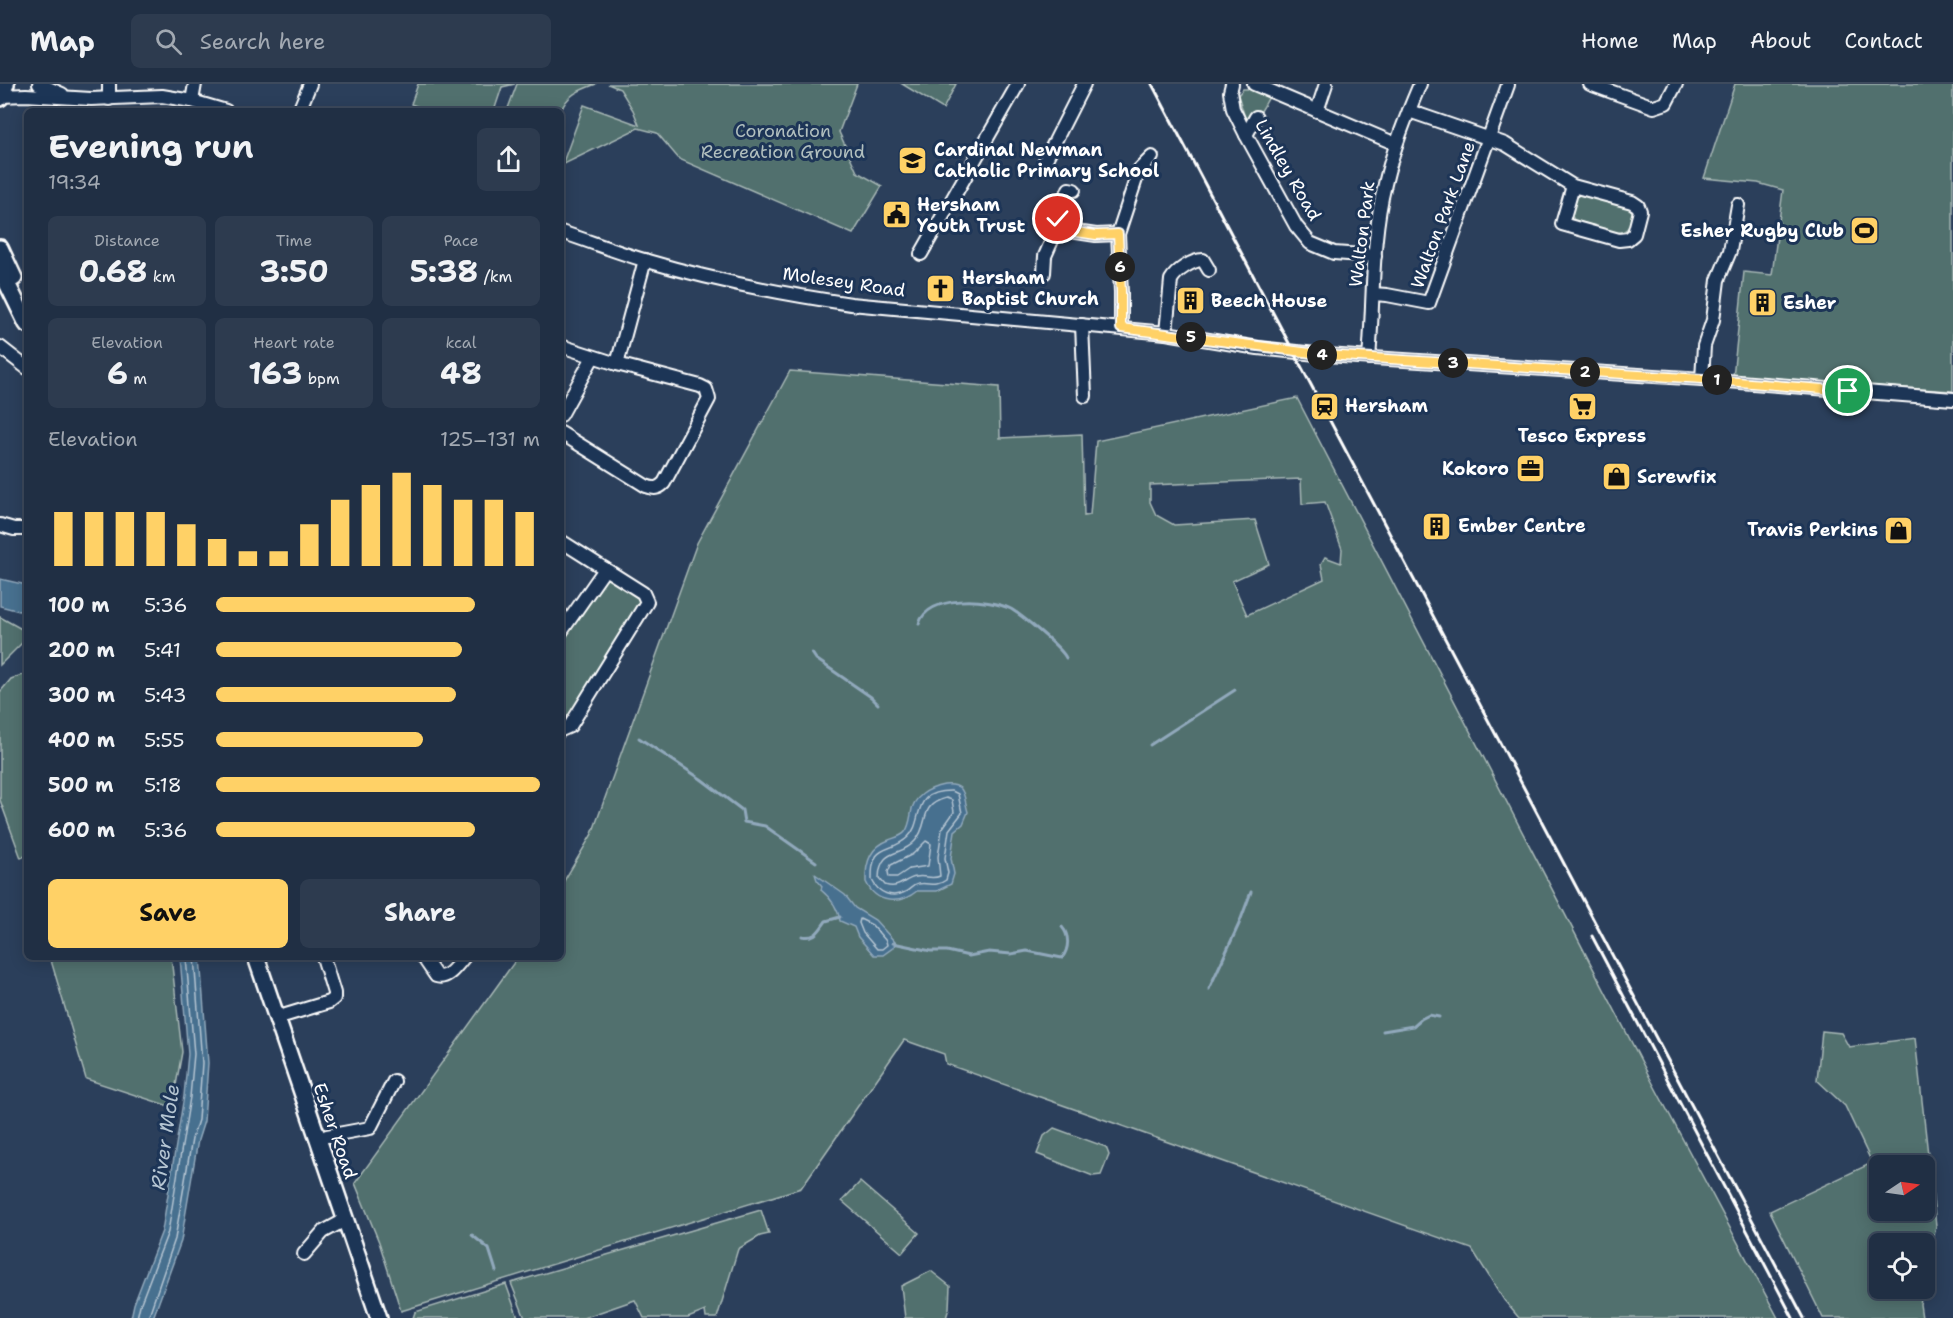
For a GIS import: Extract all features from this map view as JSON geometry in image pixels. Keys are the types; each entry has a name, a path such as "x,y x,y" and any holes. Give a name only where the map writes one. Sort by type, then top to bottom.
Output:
{"main road":[{"path":"0,248 24,296"},
{"path":"0,269 24,318"},
{"name":"Esher Road","path":"257,960 379,1318"},
{"name":"Esher Road","path":"267,960 389,1318"}],"street":[{"path":"39,84 68,97"},
{"path":"109,84 109,99"},
{"path":"192,101 195,84"},
{"path":"300,108 310,84"},
{"path":"921,254 1018,84"},
{"path":"1045,161 1084,84"},
{"name":"Lindley Road","path":"1232,84 1230,92 1233,109 1296,226 1310,243 1334,253 1375,256"},
{"path":"1254,84 1396,144"},
{"path":"1317,111 1326,84"},
{"name":"Walton Park","path":"1369,358 1375,256 1383,194 1396,144 1420,84"},
{"path":"1590,84 1654,107 1666,103 1676,84"},
{"name":"Walton Park Lane","path":"1373,294 1430,303 1509,85"},
{"path":"2,93 109,99 162,96 216,108"},
{"path":"1409,111 1505,144 1573,186 1632,202 1638,206 1640,211 1634,234 1629,239 1619,240 1562,224 1573,186"},
{"path":"1246,135 1256,117"},
{"path":"1121,328 1118,234 1139,170 1153,158"},
{"path":"1044,273 1046,256 1057,229 1058,219 1069,189 1074,190"},
{"path":"1702,379 1704,346 1713,320 1718,280 1730,251 1738,205"},
{"path":"1057,229 1096,235 1118,234"},
{"name":"Molesey Road","path":"564,233 645,260 715,278 841,303 1121,328 1258,348 1326,355 1702,379 1953,399"},
{"path":"616,364 645,260"},
{"path":"1166,333 1171,280 1175,273 1198,260 1203,260 1209,270"},
{"path":"1082,326 1084,396"},
{"path":"0,347 24,366"},
{"path":"564,347 616,364 700,386 709,394 709,399 664,483 653,489 564,435"},
{"path":"564,410 593,357"},
{"path":"0,525 24,529"},
{"path":"564,543 643,593 647,602 570,726 564,729"},
{"path":"564,628 605,569"},
{"path":"286,1015 334,999 324,960"},
{"path":"425,960 436,976 441,978 446,976 461,960"},
{"path":"327,1136 370,1128 394,1081"},
{"path":"304,1254 322,1232 345,1220"}],"green space":[{"path":"418,84 515,84 502,87 495,108 421,108 411,104"},
{"path":"517,84 596,84 570,97 562,108 508,108"},
{"name":"Coronation Recreation Ground","path":"608,84 857,84 839,132 857,172 882,186 853,234 679,159 657,133 638,128 564,164 584,105 639,125 620,89"},
{"path":"902,84 956,84 943,109"},
{"name":"Esher Rugby Club","path":"1735,84 1953,84 1953,391 1733,377 1744,272 1772,275 1783,190 1758,183 1704,178"},
{"path":"1243,89 1251,89 1269,97 1260,113 1254,119 1246,121 1238,95"},
{"path":"1576,191 1631,208 1632,220 1629,227 1618,233 1574,220 1569,210"},
{"path":"790,371 999,387 1000,438 1082,434 1084,516 1090,515 1096,441 1297,398 1649,1076 1778,1318 1519,1318 1504,1300 1472,1249 946,1064 944,1054 904,1040 801,1188 401,1311 379,1242 355,1183 516,960 564,960 564,881 592,834 697,543","holes":["1301,479 1302,504 1325,502 1342,549 1341,563 1325,557 1321,564 1324,579 1247,615 1232,581 1269,564 1255,520 1174,525 1156,515 1150,502 1150,485"]},
{"path":"605,569 646,597 564,725 564,628"},
{"path":"0,617 24,630 24,641 0,665"},
{"path":"24,674 24,856 21,858 0,800 0,692 11,679"},
{"path":"51,960 171,960 182,1052 172,1107 86,1079"},
{"path":"1822,1031 1841,1033 1849,1047 1915,1038 1928,1155 1869,1157 1845,1106 1817,1080"},
{"path":"1054,1128 1106,1147 1109,1155 1101,1175 1093,1176 1037,1154 1044,1136"},
{"path":"1869,1164 1869,1221 1935,1221 1935,1217 1936,1226 1935,1233 1869,1233 1869,1299 1921,1299 1922,1318 1823,1318 1770,1211"},
{"path":"860,1182 919,1233 902,1253 842,1201"},
{"path":"761,1210 769,1234 760,1236 738,1249 717,1318 706,1318 705,1311 688,1318 644,1318 635,1300 583,1318 525,1318 511,1283"},
{"path":"931,1271 950,1286 946,1318 905,1318 901,1286"},
{"path":"506,1284 518,1318 413,1318 415,1312"}],"water":[{"path":"0,579 24,584 24,612 0,606"},
{"path":"944,785 960,788 968,812 963,824 955,831 951,858 954,874 951,884 937,891 917,891 903,899 889,900 876,895 866,882 866,869 873,852 883,843 905,832 914,803 922,794"},
{"path":"815,874 845,895 855,908 875,920 895,942 894,947 883,955 874,955 858,937 854,927 840,921 836,908 821,890 822,886"},
{"path":"180,960 200,960 208,1063 204,1121 198,1140 181,1241 153,1318 131,1318 134,1304 162,1231 184,1096 188,1054"}],"waterway":[{"path":"919,624 925,614 934,607 946,603 974,601 1001,605 1011,609 1032,625 1066,658"},
{"path":"812,653 816,659 878,704"},
{"path":"1150,745 1235,690"},
{"path":"639,738 701,779 742,810 744,822 765,826 816,862"},
{"path":"1209,989 1251,892"},
{"path":"802,936 814,935 826,921 840,917"},
{"path":"893,943 969,956 989,952 1011,954 1027,951 1062,958 1068,942 1062,927"},
{"path":"1383,1031 1413,1026 1429,1015 1439,1017"},
{"path":"472,1235 489,1249 496,1271"}],"railway":[{"path":"1152,84 1804,1318"},
{"path":"1592,936 1793,1318"}],"place":[{"name":"Cardinal Newman Catholic Primary School","path":"913,160"},
{"name":"Hersham Youth Trust","path":"896,215"},
{"name":"Esher Rugby Club","path":"1865,231"},
{"name":"Hersham Baptist Church","path":"941,288"},
{"name":"Beech House","path":"1190,301"},
{"name":"Esher","path":"1762,303"},
{"name":"Hersham","path":"1324,406"},
{"name":"Tesco Express","path":"1582,407"},
{"name":"Kokoro","path":"1530,469"},
{"name":"Screwfix","path":"1616,477"},
{"name":"Ember Centre","path":"1437,526"},
{"name":"Travis Perkins","path":"1899,530"}],"route":[{"path":"1058,219 1057,229 1096,235 1118,234 1121,328 1258,348 1326,355 1702,379 1848,391"}],"water label":[{"name":"River Mole","path":"165,1137"}]}
